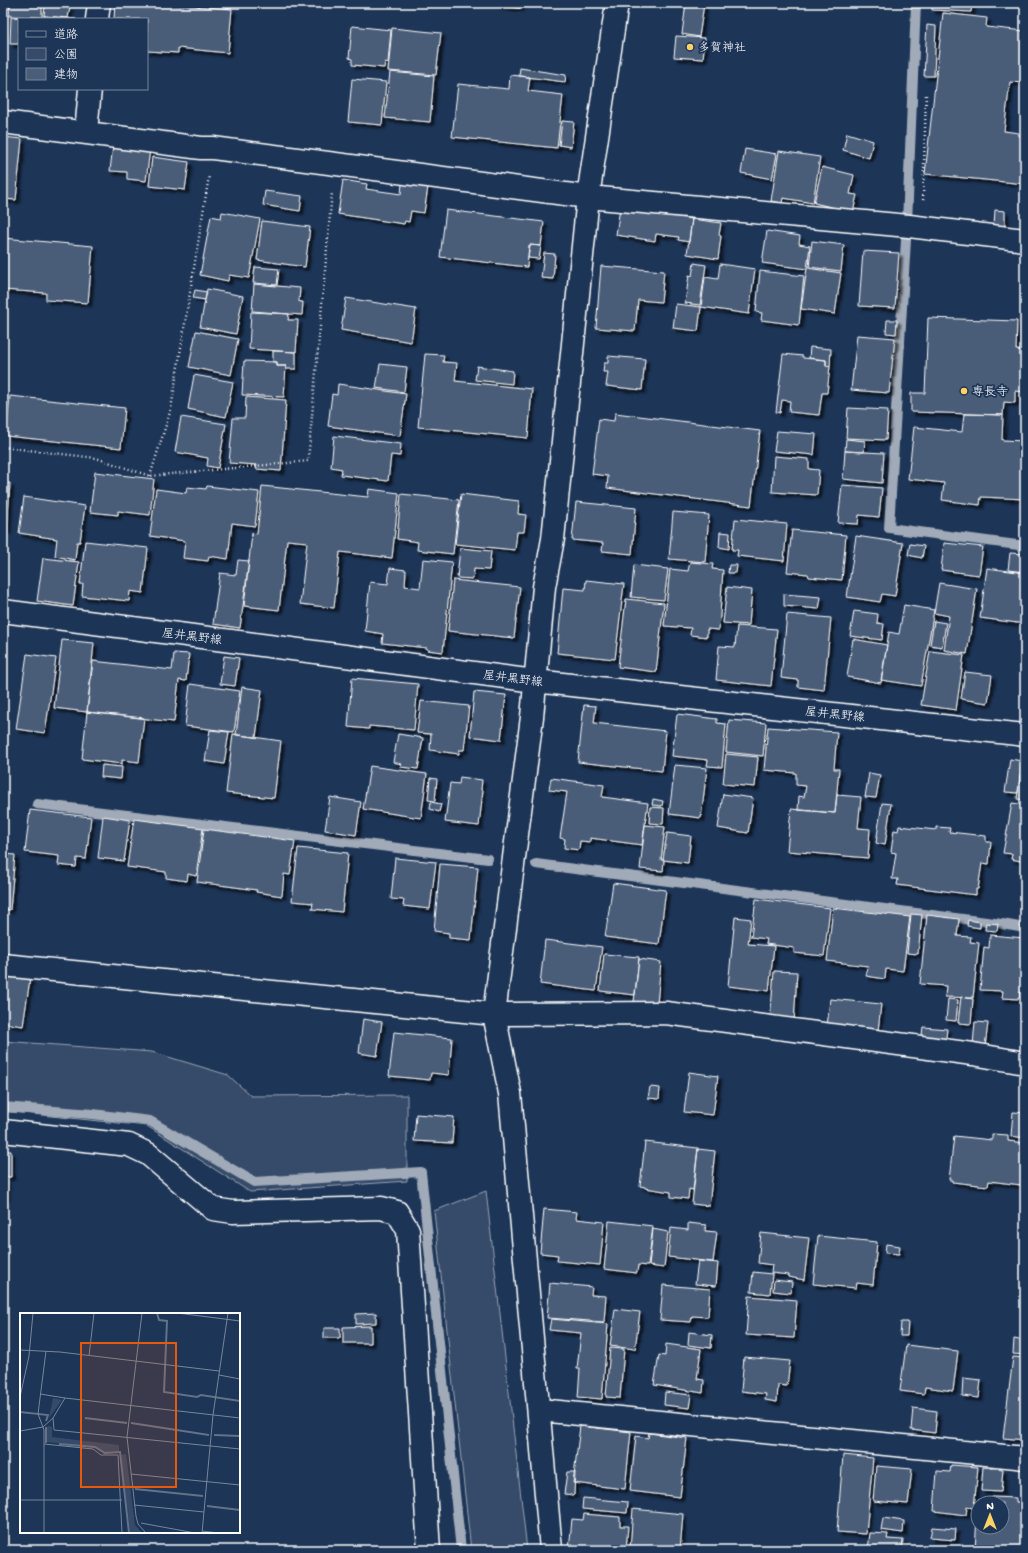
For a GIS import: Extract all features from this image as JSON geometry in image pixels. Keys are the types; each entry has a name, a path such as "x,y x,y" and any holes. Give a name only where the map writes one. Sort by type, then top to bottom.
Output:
{"street":[{"path":"97,18 99,3"},
{"path":"551,1550 510,1093 494,1014 532,717 544,587 553,539 588,197 617,3"},
{"path":"86,132 90,90"},
{"path":"3,122 588,197 922,227 1025,240"},
{"name":"屋井黒野線","path":"3,611 535,681 1025,735"},
{"path":"3,965 494,1014 666,1013 973,1054 1025,1063"},
{"path":"3,1131 129,1145 148,1154 213,1209 233,1212 381,1208 397,1212 408,1230 430,1550"},
{"path":"539,1410 1025,1458"}],"path":[{"path":"922,227 926,94"},
{"path":"150,476 171,409 214,148"},
{"path":"3,448 96,458 150,476 308,461 334,164"}],"green space":[{"path":"3,1041 152,1052 228,1075 251,1096 407,1095 407,1181 250,1192 147,1126 3,1111"},
{"path":"486,1191 527,1550 471,1550 434,1211"}],"building":[{"path":"10,3 42,3 42,17 9,16"},
{"path":"115,3 137,5 137,3 152,3 232,9 228,53 178,48 178,53 148,51 148,18 114,18"},
{"path":"497,3 521,3 520,8 497,6"},
{"path":"686,3 704,4 699,37 682,34"},
{"path":"932,3 972,3 971,12 932,10"},
{"path":"45,5 70,7 68,18 44,16"},
{"path":"943,13 987,18 986,27 1025,31 1025,80 1024,83 1010,82 1004,131 1019,133 1019,136 1025,136 1025,184 925,174"},
{"path":"44,16 65,18 43,18"},
{"path":"11,17 37,18 18,18 18,44 10,44"},
{"path":"927,25 936,26 934,76 924,76"},
{"path":"352,26 391,30 388,63 385,62 384,68 352,65 352,59 349,58"},
{"path":"392,28 441,33 436,75 388,71"},
{"name":"多賀神社","path":"676,36 705,38 703,59 674,57"},
{"path":"520,68 566,75 565,82 519,76"},
{"path":"390,72 434,76 430,122 385,118"},
{"path":"510,75 530,77 528,91 563,95 557,148 452,137 458,84 509,89"},
{"path":"352,79 386,82 382,125 348,122"},
{"path":"562,121 574,122 571,147 559,145"},
{"path":"847,133 873,141 869,158 843,150"},
{"path":"3,137 22,139 16,200 3,199"},
{"path":"113,145 150,149 146,181 127,179 127,172 110,171"},
{"path":"745,149 777,154 772,179 741,173"},
{"path":"779,151 820,157 813,203 783,198 782,203 771,201"},
{"path":"152,157 189,162 185,190 149,186"},
{"path":"822,167 854,175 850,194 857,195 853,212 814,203"},
{"path":"343,180 367,184 366,189 401,194 402,183 428,187 424,213 411,211 409,222 405,221 404,224 338,214"},
{"path":"265,191 302,196 300,211 263,205"},
{"path":"620,208 692,219 689,242 678,240 679,237 656,234 655,241 616,235"},
{"path":"446,210 544,222 541,246 529,245 527,267 440,257"},
{"path":"995,210 1005,211 1005,226 994,226"},
{"path":"222,212 260,219 249,278 229,275 228,281 200,275 211,216 221,218"},
{"path":"692,219 721,223 718,259 687,254"},
{"path":"262,221 310,227 305,267 257,260"},
{"path":"767,231 800,236 799,244 810,246 807,269 762,263"},
{"path":"3,238 93,246 88,303 46,300 46,293 3,290"},
{"path":"812,241 844,245 841,271 809,267"},
{"path":"530,245 541,246 539,259 528,258"},
{"path":"863,251 899,253 895,308 859,306"},
{"path":"544,253 555,254 553,279 541,278"},
{"path":"694,263 706,265 700,305 685,303 689,275 692,276"},
{"path":"720,264 755,269 749,314 701,307 705,277 718,279"},
{"path":"601,266 664,271 661,302 638,300 635,331 596,328"},
{"path":"255,267 279,269 277,285 253,283"},
{"path":"807,268 841,273 835,314 801,309"},
{"path":"760,271 804,276 799,325 761,320 762,313 756,312"},
{"path":"254,284 300,288 299,302 303,302 302,315 252,311"},
{"path":"207,289 243,296 236,334 200,327"},
{"path":"195,290 207,292 205,300 193,298"},
{"path":"346,298 416,309 411,342 341,330"},
{"path":"676,304 701,307 698,331 673,328"},
{"path":"251,312 289,314 288,320 298,320 296,352 249,349"},
{"path":"928,318 1017,321 1016,350 1025,351 1024,392 1015,391 1015,403 1004,402 1003,415 911,412 911,393 925,393"},
{"path":"887,320 897,320 896,334 886,333"},
{"path":"196,331 238,339 231,375 189,367"},
{"path":"857,335 895,338 889,393 851,390"},
{"path":"810,347 831,349 830,366 826,366 826,360 809,358"},
{"path":"273,351 296,352 296,369 286,369 286,366 277,366 277,362 273,362"},
{"path":"425,354 444,355 443,362 457,363 455,381 532,389 528,438 418,427"},
{"path":"783,354 826,360 826,366 830,366 827,393 822,393 819,415 789,412 790,401 782,400 780,413 776,412"},
{"path":"608,356 645,359 642,390 606,386 608,372 603,372 604,363 608,363"},
{"path":"244,361 277,362 277,366 286,366 284,397 242,395"},
{"path":"380,364 407,367 404,392 376,388"},
{"path":"477,366 513,371 512,384 475,380"},
{"path":"194,375 233,382 226,417 188,409"},
{"path":"338,384 406,394 400,436 328,426 332,394 337,395"},
{"path":"10,396 125,408 121,448 6,436"},
{"path":"246,397 286,400 281,471 256,469 257,465 229,463 233,418 245,418"},
{"path":"848,408 888,410 886,440 846,438"},
{"path":"615,413 760,431 751,506 607,488 608,476 592,474 599,419 614,421"},
{"path":"964,414 1003,415 1002,440 1025,441 1025,499 981,497 980,505 942,500 944,483 908,479 914,427 962,432"},
{"path":"181,417 226,424 218,468 207,466 208,458 175,452"},
{"path":"777,431 816,434 814,455 774,451"},
{"path":"334,436 401,444 400,456 391,455 388,481 341,475 342,469 331,467"},
{"path":"846,439 865,441 864,452 845,451"},
{"path":"845,451 884,453 882,483 843,479"},
{"path":"774,456 809,459 809,469 819,470 817,495 772,492"},
{"path":"95,472 154,479 150,515 118,511 118,515 90,512"},
{"path":"3,483 10,483 7,531 3,530"},
{"path":"842,485 882,488 879,517 859,515 858,524 838,523"},
{"path":"207,486 259,492 255,526 232,523 228,559 209,556 208,561 183,558 185,541 150,536 156,489 186,493 187,487 206,489"},
{"path":"262,486 368,497 369,489 399,493 392,558 340,552 334,608 300,604 307,542 287,540 279,610 244,606 252,533 257,534"},
{"path":"401,494 459,500 453,554 417,550 418,542 397,539"},
{"path":"461,494 519,501 518,514 526,515 524,532 517,532 515,550 455,544"},
{"path":"24,497 85,506 80,542 77,542 75,560 55,556 57,539 19,533"},
{"path":"576,502 636,508 632,554 602,551 603,543 572,540"},
{"path":"673,512 709,515 705,562 669,559"},
{"path":"735,519 787,524 784,561 737,556 738,550 732,550"},
{"path":"792,530 846,535 842,580 809,577 808,574 787,572"},
{"path":"720,532 730,533 729,549 719,547"},
{"path":"856,536 903,543 895,596 882,594 880,602 847,597"},
{"path":"85,541 148,548 143,593 130,591 129,601 82,596 83,584 80,584"},
{"path":"944,543 983,547 979,575 941,570"},
{"path":"910,544 924,546 922,558 908,555"},
{"path":"460,548 491,551 489,570 474,569 473,579 457,578"},
{"path":"1010,553 1025,554 1025,572 1008,570"},
{"path":"43,558 79,562 73,606 37,601"},
{"path":"423,559 452,562 443,652 427,650 427,648 382,643 383,634 365,631 370,582 388,584 390,568 406,570 405,586 420,588"},
{"path":"238,560 249,561 240,628 213,624 220,573 236,575"},
{"path":"690,562 713,564 712,569 723,570 719,630 707,629 707,637 690,635 691,628 664,626 670,569 688,571"},
{"path":"634,565 668,569 664,600 631,597"},
{"path":"729,565 737,565 736,573 728,573"},
{"path":"987,568 1025,573 1025,624 980,618"},
{"path":"453,580 520,587 514,638 448,631"},
{"path":"586,580 624,584 615,659 557,653 563,588 585,590"},
{"path":"939,583 977,589 967,654 944,650 949,616 934,613"},
{"path":"727,587 752,590 749,625 723,623"},
{"path":"784,594 821,597 819,609 784,606"},
{"path":"626,599 664,603 656,672 618,667"},
{"path":"904,605 934,610 921,686 881,680 889,632 899,634"},
{"path":"854,611 878,614 877,623 884,624 882,640 850,636"},
{"path":"787,614 831,618 824,690 798,687 798,680 781,678"},
{"path":"934,621 946,623 942,647 930,645"},
{"path":"737,626 777,629 771,686 716,680 719,646 735,647"},
{"path":"853,639 887,645 881,683 847,677"},
{"path":"62,640 94,643 87,712 54,708"},
{"path":"930,651 964,655 956,710 921,705"},
{"path":"174,653 189,654 186,681 179,680 174,722 87,712 93,661 172,670"},
{"path":"27,654 56,658 45,733 16,729"},
{"path":"224,656 239,658 235,686 220,684"},
{"path":"965,672 992,675 988,703 961,699"},
{"path":"352,678 418,684 414,730 369,726 369,729 348,727"},
{"path":"190,684 240,691 234,732 185,726"},
{"path":"242,687 262,690 256,737 236,735"},
{"path":"474,692 506,695 501,740 470,736"},
{"path":"421,701 469,706 464,750 459,750 459,754 430,750 431,734 417,733"},
{"path":"584,705 596,706 594,723 666,731 662,771 578,762"},
{"path":"87,712 144,718 139,762 122,760 122,764 82,759"},
{"path":"677,714 717,719 717,723 726,724 722,767 707,766 708,760 672,756"},
{"path":"729,720 766,723 763,756 726,752"},
{"path":"768,727 837,732 834,769 839,769 835,813 798,810 799,796 804,797 806,786 796,785 796,773 764,770"},
{"path":"210,730 229,732 224,764 205,761"},
{"path":"233,734 281,741 274,798 226,793"},
{"path":"398,734 423,738 418,769 400,767 401,764 393,762"},
{"path":"726,754 758,757 755,787 723,784"},
{"path":"1010,759 1022,761 1018,793 1005,792"},
{"path":"1022,761 1025,761 1025,800 1017,799"},
{"path":"102,765 122,767 121,779 101,777"},
{"path":"675,765 707,768 701,818 669,814"},
{"path":"370,766 427,774 421,818 363,809"},
{"path":"869,773 880,775 876,798 865,797"},
{"path":"460,777 482,780 481,790 483,790 479,826 445,822 450,783 459,784"},
{"path":"430,778 437,779 435,801 428,800"},
{"path":"551,778 604,785 602,797 648,803 642,845 590,838 590,842 580,841 579,850 564,848 565,839 560,838 567,792 549,790"},
{"path":"723,794 753,798 748,833 718,828"},
{"path":"837,795 861,797 858,828 870,829 868,858 787,851 791,809 835,813"},
{"path":"330,797 361,802 356,835 325,830"},
{"path":"653,799 663,801 662,806 652,805"},
{"path":"431,802 441,804 439,812 430,809"},
{"path":"882,803 891,804 885,845 876,843"},
{"path":"1012,803 1025,805 1025,862 1011,859 1012,854 1003,853"},
{"path":"650,807 664,808 663,824 649,823"},
{"path":"30,810 91,817 86,859 77,858 76,867 58,865 59,856 25,852"},
{"path":"103,816 130,820 124,861 98,858"},
{"path":"134,819 203,828 196,876 188,874 187,881 166,878 166,872 127,867"},
{"path":"645,825 665,827 661,860 664,860 663,871 640,869"},
{"path":"899,826 936,830 936,827 950,828 949,832 986,836 986,842 991,842 989,864 982,863 976,895 897,885 898,879 892,879 896,853 891,852 894,830 898,831"},
{"path":"204,829 295,841 290,875 284,874 282,896 256,892 257,890 197,882"},
{"path":"667,833 691,836 688,863 663,860"},
{"path":"298,848 348,853 342,912 312,909 313,903 292,901"},
{"path":"3,854 15,855 10,910 3,909"},
{"path":"395,858 436,862 430,909 403,906 404,900 391,899"},
{"path":"440,864 478,867 471,940 449,938 449,933 434,931"},
{"path":"1025,868 1025,891 1020,890"},
{"path":"613,883 666,890 659,944 605,937"},
{"path":"756,899 830,908 824,956 794,953 794,948 766,944 767,939 751,937"},
{"path":"833,908 910,917 903,971 886,969 885,979 866,976 868,966 827,961"},
{"path":"911,914 922,915 918,954 907,953"},
{"path":"927,915 959,919 957,936 971,937 970,942 979,943 973,998 945,997 946,986 920,984"},
{"path":"735,917 751,919 748,944 774,946 769,991 728,986"},
{"path":"968,920 980,922 980,928 967,926"},
{"path":"986,923 998,924 997,931 985,930"},
{"path":"990,935 1025,938 1025,993 1020,992 1019,999 1002,998 1003,991 980,990 984,947 989,948"},
{"path":"545,940 602,947 596,991 540,984"},
{"path":"604,954 639,957 635,995 600,991"},
{"path":"639,959 661,962 657,1004 634,1002"},
{"path":"774,971 797,972 794,1023 770,1022"},
{"path":"3,976 30,979 23,1026 3,1023"},
{"path":"1023,995 1025,996 1025,1020 1021,1019"},
{"path":"961,997 973,999 971,1024 958,1023"},
{"path":"830,999 881,1004 878,1032 827,1027"},
{"path":"948,999 958,1000 956,1021 946,1020"},
{"path":"363,1019 382,1022 377,1056 359,1053"},
{"path":"975,1022 988,1023 985,1047 973,1045"},
{"path":"923,1027 947,1029 945,1046 921,1042"},
{"path":"394,1032 452,1038 449,1075 431,1073 430,1080 389,1076"},
{"path":"689,1072 718,1076 713,1115 684,1112"},
{"path":"650,1087 660,1088 659,1099 648,1098"},
{"path":"1013,1112 1025,1113 1025,1138 1011,1136"},
{"path":"416,1114 454,1117 452,1143 414,1141"},
{"path":"992,1134 1008,1135 1008,1141 1025,1143 1021,1185 989,1181 988,1186 952,1182 952,1180 949,1180 954,1136 992,1140"},
{"path":"645,1142 698,1148 693,1190 689,1189 688,1199 671,1197 671,1192 640,1186"},
{"path":"1025,1148 1025,1177 1022,1177"},
{"path":"698,1149 715,1151 709,1206 692,1204"},
{"path":"3,1151 11,1151 11,1177 3,1177"},
{"path":"3,1180 6,1180 6,1198 3,1198"},
{"path":"544,1209 577,1212 576,1219 604,1222 600,1265 557,1261 558,1255 540,1253"},
{"path":"609,1221 653,1226 648,1266 638,1265 637,1273 604,1269"},
{"path":"688,1223 706,1225 705,1231 717,1232 713,1262 668,1257 671,1228 688,1230"},
{"path":"653,1229 668,1232 664,1268 649,1266"},
{"path":"761,1233 809,1238 804,1280 789,1277 789,1275 771,1273 772,1265 758,1263"},
{"path":"818,1236 877,1242 873,1285 857,1283 856,1288 813,1284"},
{"path":"886,1244 900,1246 899,1254 885,1253"},
{"path":"698,1261 718,1263 716,1286 695,1284"},
{"path":"1025,1270 1025,1307 1021,1306"},
{"path":"753,1272 772,1274 770,1294 751,1292"},
{"path":"774,1280 792,1282 791,1293 773,1291"},
{"path":"550,1283 592,1287 591,1295 606,1296 604,1322 547,1318"},
{"path":"663,1285 710,1289 708,1317 692,1316 691,1322 660,1320"},
{"path":"749,1296 797,1300 794,1338 746,1335"},
{"path":"615,1309 640,1312 635,1349 610,1346"},
{"path":"376,1313 376,1323 356,1324 356,1314"},
{"path":"551,1319 608,1324 602,1399 578,1397 580,1369 577,1369 581,1333 549,1330"},
{"path":"901,1322 908,1322 907,1336 900,1336"},
{"path":"371,1326 371,1343 343,1343 343,1327"},
{"path":"324,1328 340,1328 340,1338 324,1338"},
{"path":"689,1332 712,1335 711,1348 688,1345"},
{"path":"1014,1339 1025,1341 1025,1355 1013,1354"},
{"path":"666,1344 701,1349 697,1379 704,1380 703,1393 654,1385 659,1355 665,1356"},
{"path":"906,1345 958,1351 953,1391 925,1387 924,1394 900,1391"},
{"path":"610,1348 624,1349 620,1398 606,1397"},
{"path":"744,1357 790,1361 787,1386 778,1385 777,1402 765,1400 766,1394 741,1391"},
{"path":"1013,1357 1025,1358 1025,1440 1003,1438"},
{"path":"963,1378 981,1380 979,1398 962,1396"},
{"path":"665,1392 691,1395 689,1408 664,1405"},
{"path":"913,1408 937,1411 935,1433 911,1430"},
{"path":"580,1426 631,1432 625,1489 573,1483"},
{"path":"649,1433 687,1438 680,1497 630,1491 636,1436 648,1438"},
{"path":"843,1455 873,1458 866,1534 837,1532"},
{"path":"951,1465 978,1467 975,1495 970,1495 970,1507 967,1507 966,1515 934,1511 937,1471 950,1472"},
{"path":"876,1466 912,1469 908,1504 873,1501"},
{"path":"983,1467 1003,1469 1001,1492 981,1491"},
{"path":"567,1472 575,1472 574,1495 564,1494"},
{"path":"583,1498 628,1502 627,1513 582,1509"},
{"path":"1010,1498 1016,1498 1016,1502 1025,1502 1023,1550 975,1550 976,1535 1010,1535"},
{"path":"633,1509 683,1514 680,1550 630,1550"},
{"path":"584,1514 620,1517 620,1526 628,1526 626,1550 569,1550 572,1519 583,1520"},
{"path":"883,1518 904,1521 903,1533 881,1530"},
{"path":"932,1527 956,1529 955,1540 930,1538"},
{"path":"870,1533 888,1534 887,1539 903,1540 902,1550 868,1550"}],"waterway":[{"path":"916,3 907,223 889,528 1025,546"},
{"path":"37,804 488,859"},
{"path":"536,864 1025,928"},
{"path":"3,1107 93,1114 150,1121 254,1182 421,1172 461,1550"}],"place":[{"name":"多賀神社","path":"690,47"},
{"name":"専長寺","path":"964,391"}]}
